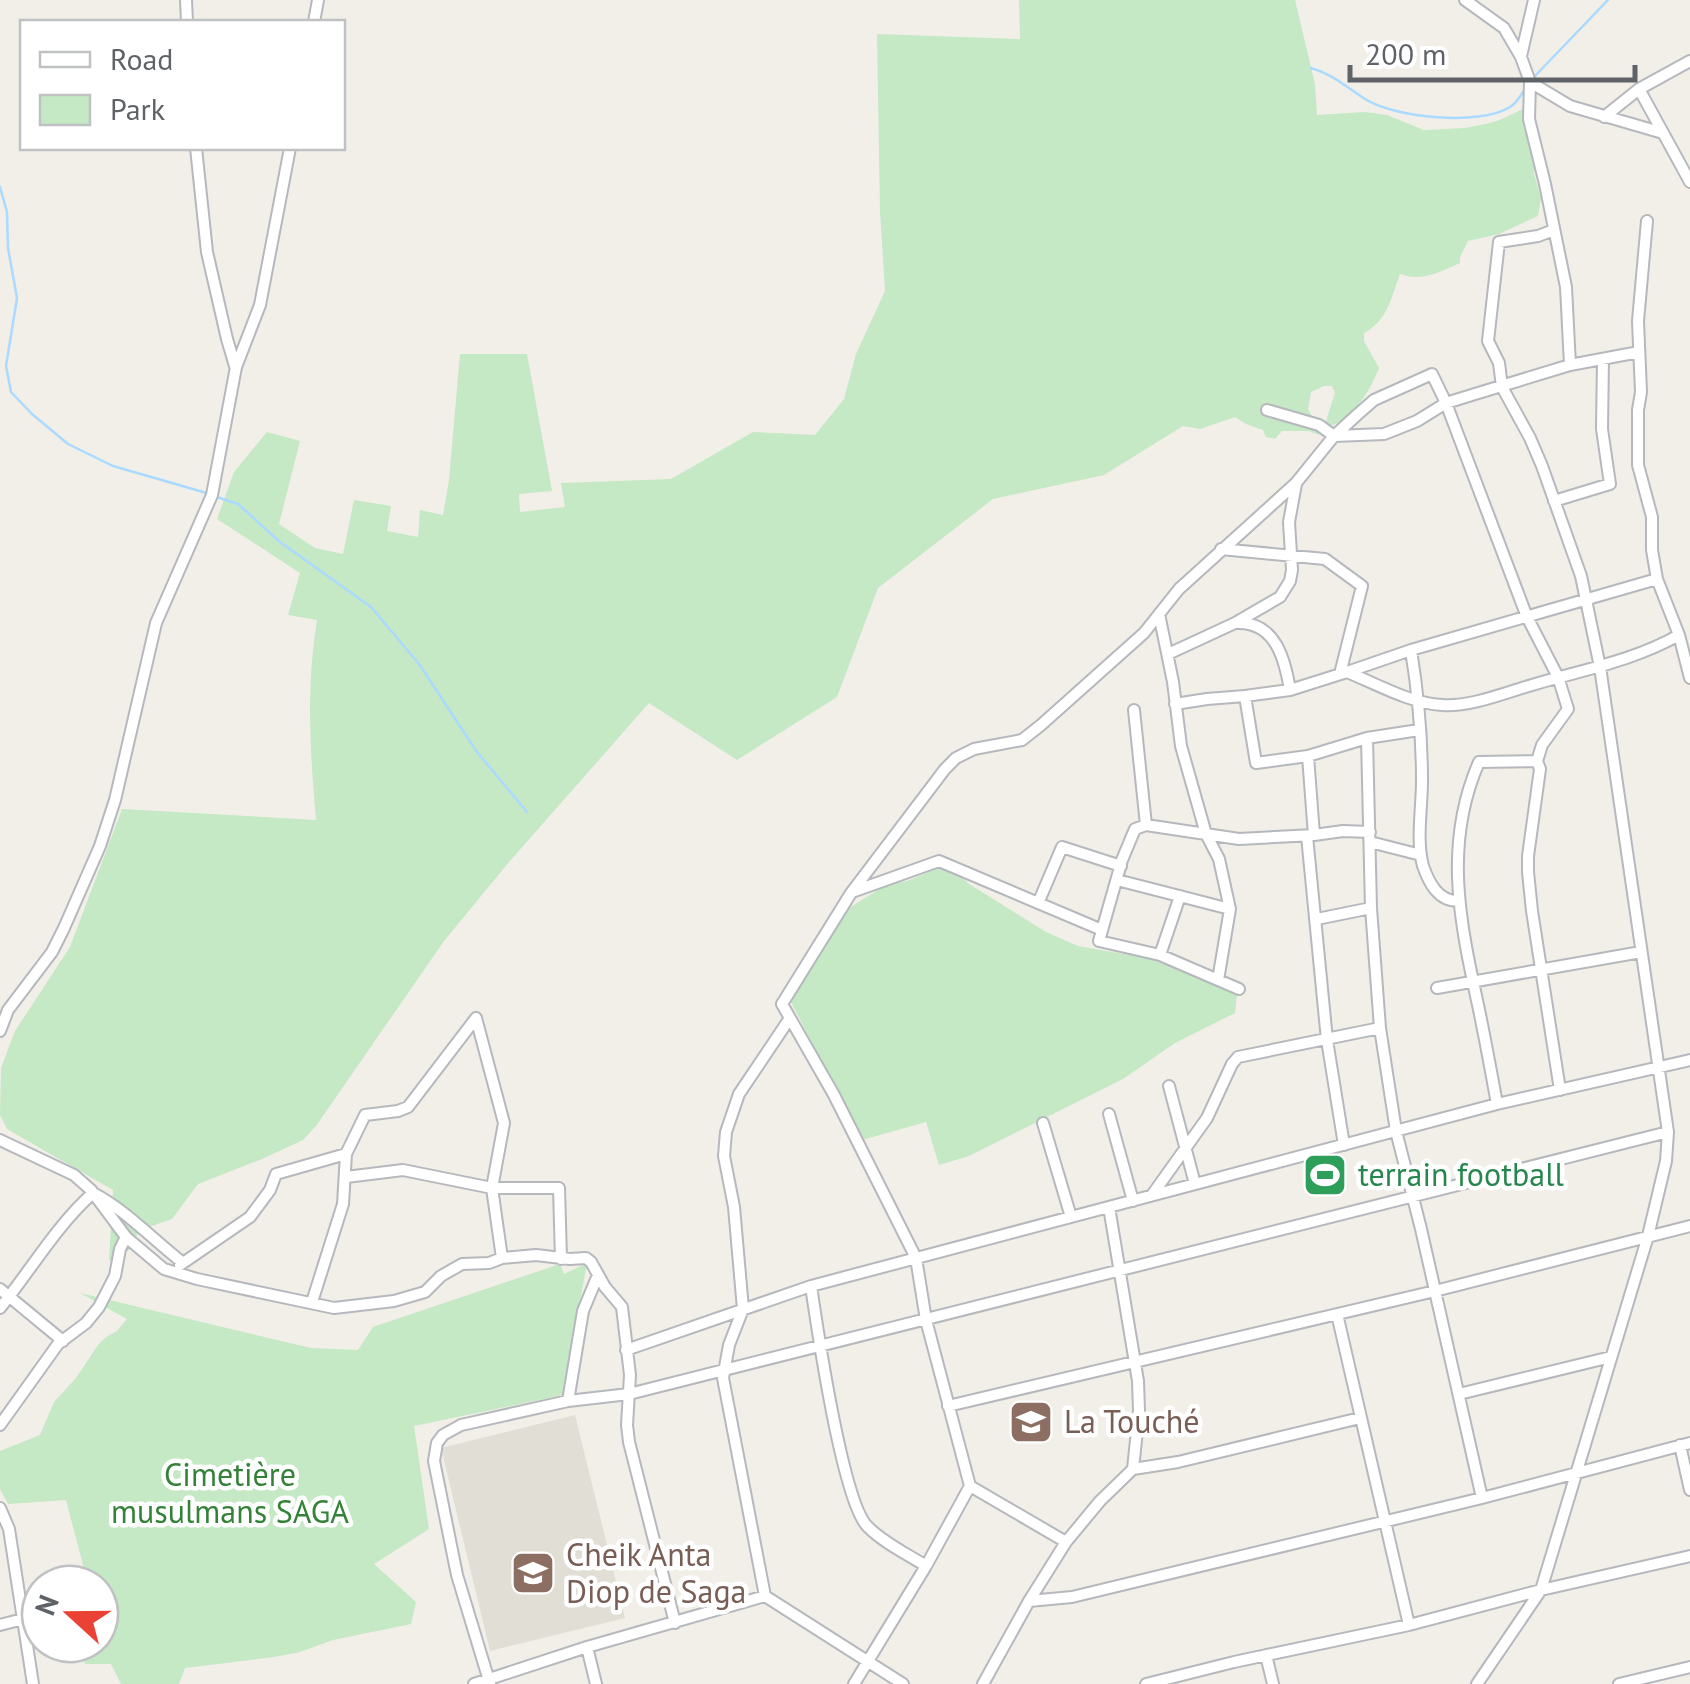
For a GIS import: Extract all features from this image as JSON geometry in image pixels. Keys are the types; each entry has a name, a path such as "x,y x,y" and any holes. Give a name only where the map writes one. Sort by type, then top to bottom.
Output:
{"street":[{"path":"1465,0 1504,28 1521,56 1530,82 1529,119 1566,287 1570,365"},
{"path":"1521,56 1534,0"},
{"path":"1604,118 1639,89 1690,61"},
{"path":"1530,82 1570,106 1663,133"},
{"path":"1639,89 1690,182"},
{"path":"196,150 207,252 236,367"},
{"path":"0,1031 8,1010 58,940 100,846 115,800 156,623 212,495 236,367 260,305 290,150"},
{"path":"1647,221 1638,321 1638,465 1652,517 1657,579 1690,678"},
{"path":"1478,1684 1541,1590 1648,1236 1666,1161 1668,1132 1587,600 1530,438 1502,386 1500,362 1488,341 1499,242 1554,230"},
{"path":"1267,410 1319,425 1334,436 1384,434 1399,430 1446,403 1570,365 1639,352"},
{"path":"1554,501 1610,484 1602,428 1603,358"},
{"path":"854,1684 970,1486 926,1320 916,1258 834,1095 782,1004 852,893 956,758 974,749 1022,740 1144,634 1179,589 1296,483 1334,436 1374,400 1432,374 1527,617 1558,677 1568,709 1542,744 1537,761 1540,780 1528,856 1532,911 1560,1090"},
{"path":"1168,654 1280,597 1290,580 1288,522 1296,483"},
{"path":"1221,549 1325,559 1362,586 1344,673"},
{"path":"1175,704 1290,690 1411,650 1657,579"},
{"path":"1159,614 1181,746 1206,834 1220,860 1230,909 1218,980"},
{"path":"1235,623 1256,626 1277,644 1285,659 1290,690"},
{"path":"1344,673 1418,702 1446,706 1600,667 1654,649 1678,635"},
{"path":"1411,650 1422,779 1421,855 1437,892 1443,899 1458,900"},
{"path":"1245,696 1256,762 1308,756 1367,738 1419,730"},
{"path":"1134,710 1146,825"},
{"path":"1367,738 1371,908 1380,1028 1396,1131 1482,1498"},
{"path":"1308,756 1310,835 1327,1040 1344,1145"},
{"path":"1496,1104 1458,900 1456,874 1462,808 1479,762 1537,761"},
{"path":"1239,989 1160,955 1099,941 1120,866 1135,830 1146,825 1239,838 1343,830 1421,855"},
{"path":"1039,902 1062,848 1120,866"},
{"path":"852,893 939,861 1102,930"},
{"path":"1116,880 1230,909"},
{"path":"1160,955 1180,896"},
{"path":"1317,919 1371,908"},
{"path":"1438,988 1641,952"},
{"path":"312,1302 337,1229 346,1154 365,1115 408,1107 476,1018 504,1123 492,1188 502,1258"},
{"path":"790,1018 739,1094 726,1132 724,1156 736,1223 744,1309 729,1344 724,1371 766,1596 903,1684"},
{"path":"1152,1196 1207,1118 1234,1060 1380,1028"},
{"path":"626,1350 811,1286 1496,1104 1690,1060"},
{"path":"1169,1086 1195,1184"},
{"path":"1109,1114 1132,1200"},
{"path":"1043,1123 1070,1217"},
{"path":"489,1682 456,1575 434,1461 435,1448 444,1435 461,1425 568,1401 629,1394 724,1371 1668,1132"},
{"path":"0,1140 74,1175 126,1237 172,1272 334,1308 394,1301 425,1292 441,1276 462,1264 536,1256 586,1258 622,1307 630,1375 629,1442 675,1623"},
{"path":"172,1272 250,1217 270,1190 276,1174 346,1154"},
{"path":"346,1177 403,1170 492,1188 559,1188 561,1259"},
{"path":"93,1193 118,1206 182,1263"},
{"path":"0,1308 5,1292 93,1193"},
{"path":"1109,1207 1136,1360 1139,1411 1134,1469"},
{"path":"948,1406 1435,1291 1690,1226"},
{"path":"0,1425 63,1340 86,1323 110,1289 126,1237"},
{"path":"568,1401 583,1311 598,1275"},
{"path":"811,1286 847,1477 864,1524 926,1566"},
{"path":"5,1292 63,1340"},
{"path":"1337,1314 1408,1625"},
{"path":"1458,1394 1611,1357"},
{"path":"983,1684 1066,1542 1100,1501 1134,1469 1360,1418"},
{"path":"1029,1601 1072,1597 1482,1498 1685,1444 1690,1490"},
{"path":"970,1486 1066,1542"},
{"path":"1,1511 9,1530 20,1605"},
{"path":"1146,1684 1690,1556"},
{"path":"474,1684 766,1596"},
{"path":"587,1647 596,1684"},
{"path":"1266,1655 1273,1684"},
{"path":"1620,1684 1690,1668"}],"shaded area":[{"path":"575,1415 625,1618 490,1651 441,1448"}],"green space":[{"path":"1019,0 1295,0 1315,84 1317,115 1387,115 1424,130 1486,124 1523,109 1536,156 1534,174 1541,198 1538,216 1499,234 1468,241 1460,263 1445,270 1423,276 1400,274 1384,315 1364,333 1364,341 1379,368 1360,403 1346,418 1329,426 1326,421 1335,393 1332,386 1311,392 1308,409 1319,435 1282,431 1275,439 1235,417 1200,429 1183,426 1104,475 993,499 878,588 837,697 737,760 649,703 444,941 303,1140 198,1184 172,1219 140,1230 128,1251 109,1261 113,1190 7,1129 0,1115 1,1068 15,1031 70,947 122,809 316,820 310,720 317,620 288,615 300,573 217,519 234,472 267,432 300,441 279,524 315,548 343,554 354,500 391,506 387,531 418,537 420,510 443,515 460,354 527,354 552,491 519,494 520,512 565,507 561,483 671,479 753,432 815,435 844,399 856,354 885,291 877,34 1020,39"},
{"path":"939,868 960,876 1046,932 1078,946 1147,958 1237,994 1235,1013 1175,1043 1123,1079 969,1156 939,1165 926,1122 862,1140 790,1000 849,908 886,885"},
{"name":"Cimetière musulmans SAGA","path":"587,1263 563,1395 414,1426 429,1529 374,1564 416,1602 411,1624 333,1640 300,1652 185,1668 179,1684 121,1684 111,1664 120,1664 120,1564 83,1564 66,1500 8,1504 0,1489 0,1451 40,1435 54,1402 98,1345 127,1319 80,1293 311,1348 358,1350 373,1327 560,1264 564,1274"}],"waterway":[{"path":"1533,78 1608,0"},
{"path":"1311,68 1379,106 1416,115 1459,118 1496,113 1512,105 1525,89"},
{"path":"0,187 7,212 8,248 17,298 6,366 11,392 68,444 113,466 210,494"},
{"path":"217,497 238,504 280,542 371,607 419,664 477,752 527,812"}],"place":[{"name":"terrain football","path":"1325,1175"},
{"name":"La Touché","path":"1031,1422"},
{"name":"Cheik Anta Diop de Saga","path":"533,1573"}]}
